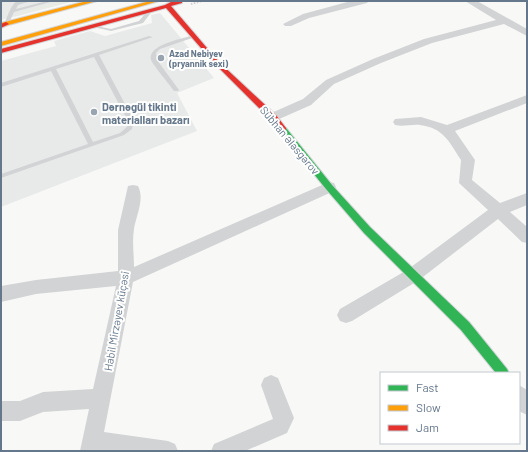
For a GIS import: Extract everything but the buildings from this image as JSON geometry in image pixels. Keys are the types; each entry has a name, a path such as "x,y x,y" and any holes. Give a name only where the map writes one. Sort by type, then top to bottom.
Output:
{"main road":[{"path":"3,25 94,1"},
{"path":"1,33 122,1"},
{"path":"1,44 156,1"},
{"path":"168,5 178,1"},
{"path":"1,51 184,1"},
{"name":"Sübhan Ələsgərov","path":"168,5 193,37 217,63 273,117 329,187 367,230 465,326 502,372"},
{"path":"1,47 78,30"}],"street":[{"path":"288,24 306,16 364,1"},
{"path":"470,1 527,33"},
{"path":"273,117 307,102 330,82 377,62 428,41 498,23 503,20"},
{"path":"399,122 409,120 421,121 447,129 527,99"},
{"path":"447,129 468,160 469,165 465,176 466,183 527,237"},
{"path":"1,294 36,287 126,278 329,187"},
{"name":"Habil Mirzəyev küçəsi","path":"91,446 126,278 126,230 133,202 133,190"},
{"path":"346,315 413,275 498,210 527,199"},
{"path":"221,451 280,426 284,418 271,385"},
{"path":"520,395 527,405"},
{"path":"1,411 20,411 43,402 102,398"},
{"path":"91,446 168,451"}],"lane":[{"path":"3,25 18,3 29,1"},
{"path":"12,11 52,1"},
{"path":"1,84 53,69 151,37"},
{"path":"176,90 154,60 154,54 158,48 193,37"},
{"path":"1,175 122,134 130,128 131,121 96,55"},
{"path":"53,69 91,144"}],"shaded area":[{"path":"1,1 74,1 1,20"},
{"path":"61,1 74,1 14,17 21,11"},
{"name":"Dərnəgül tikinti materialları bazarı","path":"160,13 214,78 177,93 197,131 1,207 1,61 56,46 54,41 90,31 105,36 152,23 151,15"}],"traffic: fast":[{"path":"283,130 329,187 367,230 465,326 502,372"}],"traffic: slow":[{"path":"1,25 94,1"},
{"path":"1,44 156,1"}],"traffic: jam":[{"path":"178,1 167,5 217,63 273,117 283,130"},
{"path":"1,51 180,2"},
{"path":"1,26 6,24"}],"place":[{"name":"Azad Nebiyev (pryannik sexi)","path":"161,58"},
{"name":"Dərnəgül tikinti materialları bazarı","path":"94,112"}]}
